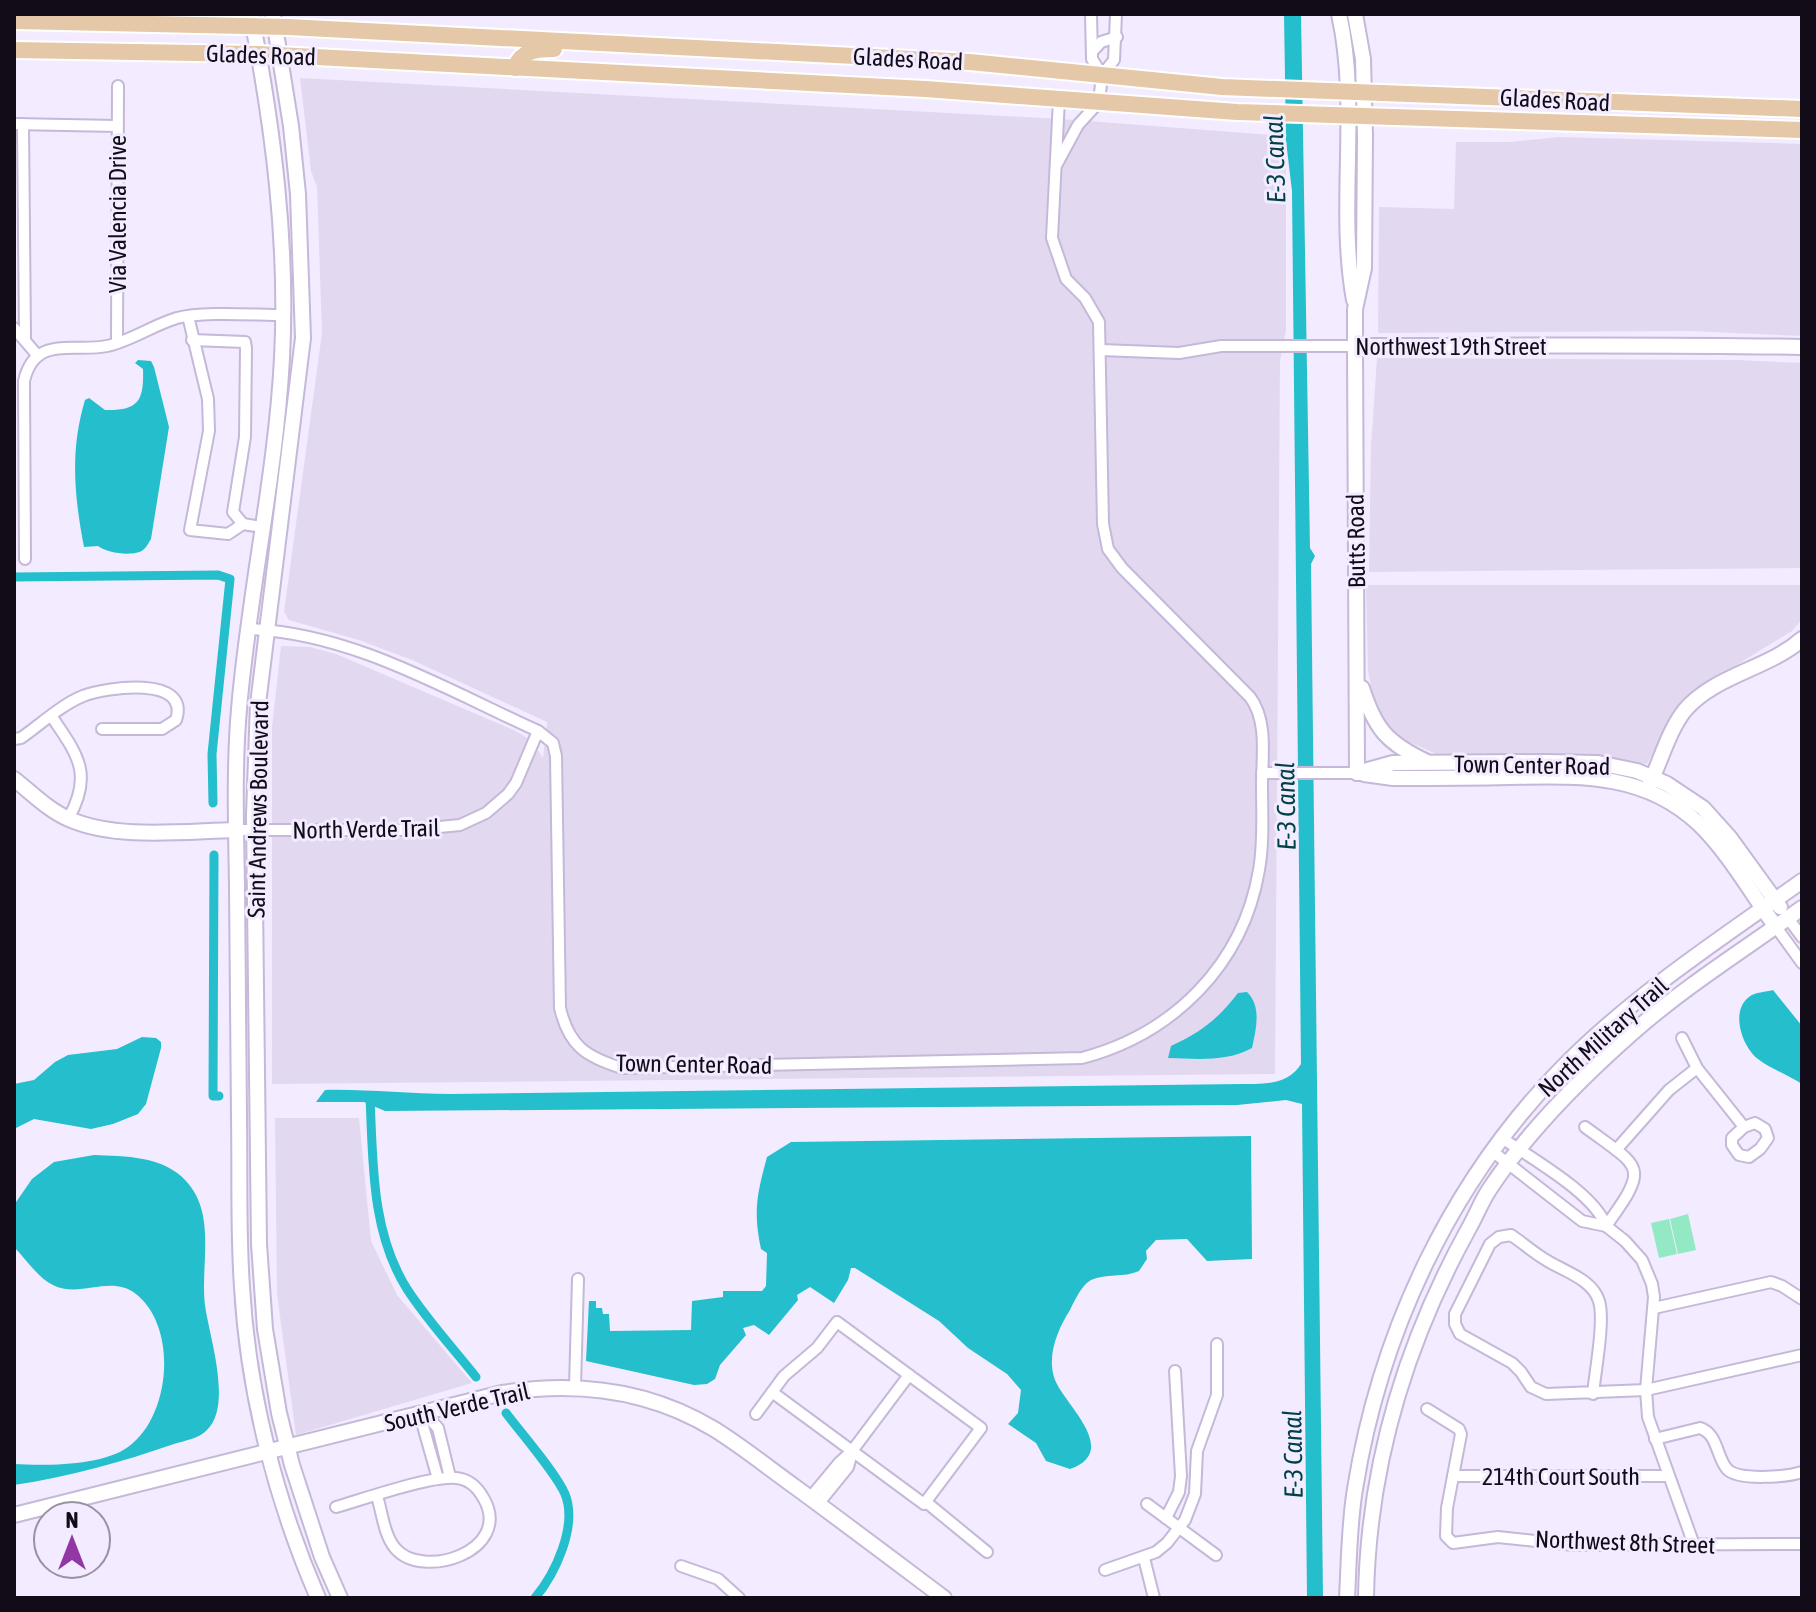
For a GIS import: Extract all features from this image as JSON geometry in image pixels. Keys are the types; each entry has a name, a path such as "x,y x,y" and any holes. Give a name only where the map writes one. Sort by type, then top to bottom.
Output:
{"main road":[{"name":"Glades Road","path":"14,21 274,20 664,46 970,62 1182,84 1802,109"},
{"path":"515,68 519,58 537,50 604,52 664,46"},
{"name":"Glades Road","path":"14,50 280,55 1266,113 1802,130"}],"street":[{"path":"1091,14 1093,62 1102,75"},
{"path":"1053,174 1078,125 1099,102 1102,75 1113,64 1116,14"},
{"name":"Butts Road","path":"1339,14 1357,91"},
{"name":"Butts Road","path":"1355,14 1363,59 1357,91 1357,116 1364,268 1355,309 1357,773"},
{"name":"Saint Andrews Boulevard","path":"253,20 279,204 283,315 280,376 239,712 236,830 241,1259 249,1351 269,1454 301,1557 318,1598"},
{"name":"Saint Andrews Boulevard","path":"274,20 298,194 303,338 267,630 256,747 254,830 260,1258 269,1357 287,1449 304,1506 340,1598"},
{"path":"1092,52 1101,42 1117,37"},
{"name":"Via Valencia Drive","path":"117,342 118,86"},
{"name":"Town Center Road","path":"538,731 553,743 556,753 558,991 565,1030 580,1048 597,1061 622,1068 1082,1058 1129,1042 1173,1016 1194,997 1232,949 1244,925 1260,868 1261,718 1257,706 1122,568 1108,549 1103,524 1099,322 1085,298 1066,279 1052,238 1059,99"},
{"path":"25,338 18,124 117,126"},
{"path":"299,373 290,331 283,315 301,273"},
{"path":"25,559 19,518 19,424 24,381 28,368 38,356 56,348 105,346 188,316 283,315"},
{"path":"188,316 208,399 209,431 190,530 228,534 243,524"},
{"path":"14,328 38,356"},
{"path":"192,340 245,342 245,437 233,512 243,524 262,527"},
{"name":"Northwest 19th Street","path":"1101,350 1179,353 1221,346 1597,347 1692,344 1802,347"},
{"path":"249,629 304,634 330,641 390,664 538,731"},
{"path":"1650,784 1676,724 1690,705 1802,639"},
{"path":"1358,676 1373,721 1404,751 1429,763"},
{"path":"14,739 21,738 74,701 109,689 164,691 177,702 176,720 162,729 102,729"},
{"path":"52,717 78,756 81,769 79,794 68,819"},
{"name":"North Verde Trail","path":"14,779 41,802 68,819 102,829 446,828 486,813 508,794 516,783 538,731"},
{"name":"Town Center Road","path":"1357,773 1393,763 1586,762 1618,766 1650,784 1698,823 1782,922"},
{"name":"Town Center Road","path":"1262,773 1357,773 1393,778 1592,778 1650,784"},
{"name":"North Military Trail","path":"1347,1598 1354,1492 1391,1341 1437,1240 1492,1151 1529,1104 1590,1041 1656,986 1802,881"},
{"name":"North Military Trail","path":"1366,1598 1373,1507 1401,1381 1418,1332 1452,1257 1488,1191 1575,1086 1630,1035 1665,1005 1802,908"},
{"path":"1782,922 1802,937"},
{"path":"1782,922 1802,963"},
{"path":"1682,1038 1697,1068 1744,1127"},
{"path":"1616,1150 1669,1090 1697,1068"},
{"path":"239,1069 257,1069"},
{"path":"1585,1127 1630,1160 1635,1179 1631,1191 1606,1226"},
{"path":"1502,1138 1575,1190 1601,1214 1606,1226"},
{"path":"1492,1151 1582,1221 1606,1226 1642,1260 1652,1284 1654,1308 1646,1390 1648,1417 1694,1545"},
{"path":"1593,1394 1601,1316 1594,1291 1585,1282 1511,1235 1499,1237 1490,1244 1455,1314 1455,1324 1460,1334 1512,1363 1535,1391 1546,1394 1593,1394 1646,1390 1802,1355"},
{"path":"241,1259 260,1258"},
{"path":"575,1387 578,1279"},
{"path":"1654,1308 1771,1282 1802,1299"},
{"path":"756,1414 793,1367 817,1348 837,1322 981,1428 926,1502"},
{"path":"1105,1570 1144,1558 1167,1543 1180,1528 1195,1494 1197,1451 1217,1395 1217,1344"},
{"path":"1166,1518 1179,1492 1181,1476 1175,1371"},
{"path":"814,1501 839,1463 852,1451 909,1375"},
{"name":"South Verde Trail","path":"14,1515 269,1454 502,1393 575,1387 627,1395 690,1417 729,1439 944,1598"},
{"path":"772,1392 924,1504 926,1502 987,1552"},
{"path":"1427,1409 1459,1429 1461,1434 1453,1476"},
{"path":"424,1413 423,1426 444,1478"},
{"path":"1655,1439 1700,1428 1710,1434 1726,1467 1736,1475 1789,1475 1802,1472"},
{"name":"214th Court South","path":"1453,1476 1668,1476"},
{"name":"Northwest 8th Street","path":"1453,1476 1446,1536 1456,1544 1498,1537 1574,1545 1802,1544"},
{"path":"336,1507 444,1478 465,1480 475,1487 487,1504 491,1524 483,1541 448,1559 416,1561 397,1551 390,1541 377,1496"},
{"path":"1147,1504 1216,1555"},
{"path":"1144,1558 1154,1598"},
{"path":"681,1566 718,1579 739,1598"}],"shaded area":[{"path":"300,78 1061,119 1286,136 1286,330 1280,361 1275,1074 272,1084 272,727 281,646 310,647 336,654 516,731 532,741 543,758 547,722 412,660 359,640 289,620 284,612 322,333 317,187 311,171"},
{"path":"1559,137 1802,144 1802,336 1689,331 1378,333 1379,207 1454,209 1456,142 1510,142"},
{"path":"1377,358 1802,363 1802,568 1369,572 1371,447"},
{"path":"1366,585 1802,585 1802,619 1792,631 1678,706 1647,764 1557,754 1439,755 1395,736 1376,711 1368,671"},
{"path":"275,1118 359,1118 371,1241 397,1295 472,1383 296,1435 277,1294"}],"green space":[{"path":"1688,1214 1696,1250 1678,1254 1670,1219"},
{"path":"1669,1219 1677,1254 1659,1258 1651,1223"}],"water":[{"path":"1284,14 1301,14 1310,548 1315,556 1311,564 1323,1598 1307,1598 1302,1104 1286,1100 1237,1105 385,1111 364,1102 316,1102 325,1090 450,1094 1258,1084 1282,1080 1296,1071 1301,1064 1292,191 1286,141"},
{"path":"138,360 151,361 154,367 169,427 151,539 143,550 127,554 98,546 84,547 75,455 85,400 89,398 105,410 132,406 142,389 143,369 135,363"},
{"path":"1773,990 1802,1026 1802,1084 1758,1059 1747,1046 1740,1029 1743,1003 1754,994"},
{"path":"1247,992 1256,1011 1252,1048 1222,1058 1168,1058 1171,1046 1208,1024 1238,993"},
{"path":"142,1037 156,1038 161,1042 161,1048 146,1104 138,1114 91,1129 34,1119 14,1129 14,1084 34,1080 68,1055 117,1049"},
{"path":"1251,1136 1252,1259 1207,1261 1187,1239 1156,1240 1146,1251 1147,1259 1139,1271 1091,1280 1076,1298 1058,1334 1052,1362 1055,1380 1078,1414 1090,1440 1091,1451 1084,1461 1070,1469 1046,1461 1036,1443 1008,1424 1018,1413 1021,1390 1007,1374 968,1348 939,1321 855,1268 851,1268 848,1280 834,1303 810,1287 797,1295 798,1300 769,1335 754,1325 743,1328 746,1335 720,1365 715,1379 707,1384 694,1385 586,1361 589,1301 596,1301 596,1308 602,1308 603,1314 609,1314 610,1331 691,1330 692,1301 723,1297 723,1291 762,1291 766,1286 767,1253 761,1249 759,1236 759,1192 767,1157 791,1142"},
{"path":"94,1155 155,1162 177,1173 196,1194 204,1224 205,1305 219,1388 215,1419 204,1433 196,1437 95,1468 14,1485 14,1464 57,1465 89,1461 128,1447 153,1416 160,1395 164,1372 159,1328 150,1309 136,1294 116,1286 63,1289 37,1273 14,1247 14,1205 32,1179 54,1162"}],"waterway":[{"path":"14,577 218,575 230,579 212,754 213,803"},
{"path":"214,855 213,1096 219,1096"},
{"path":"370,1097 376,1196 386,1244 407,1289 476,1377"},
{"path":"506,1413 554,1475 565,1494 568,1507 569,1520 557,1563 535,1598"}],"water label":[{"name":"E-3 Canal","path":"1275,159"},
{"name":"E-3 Canal","path":"1286,806"},
{"name":"E-3 Canal","path":"1293,1454"}]}
